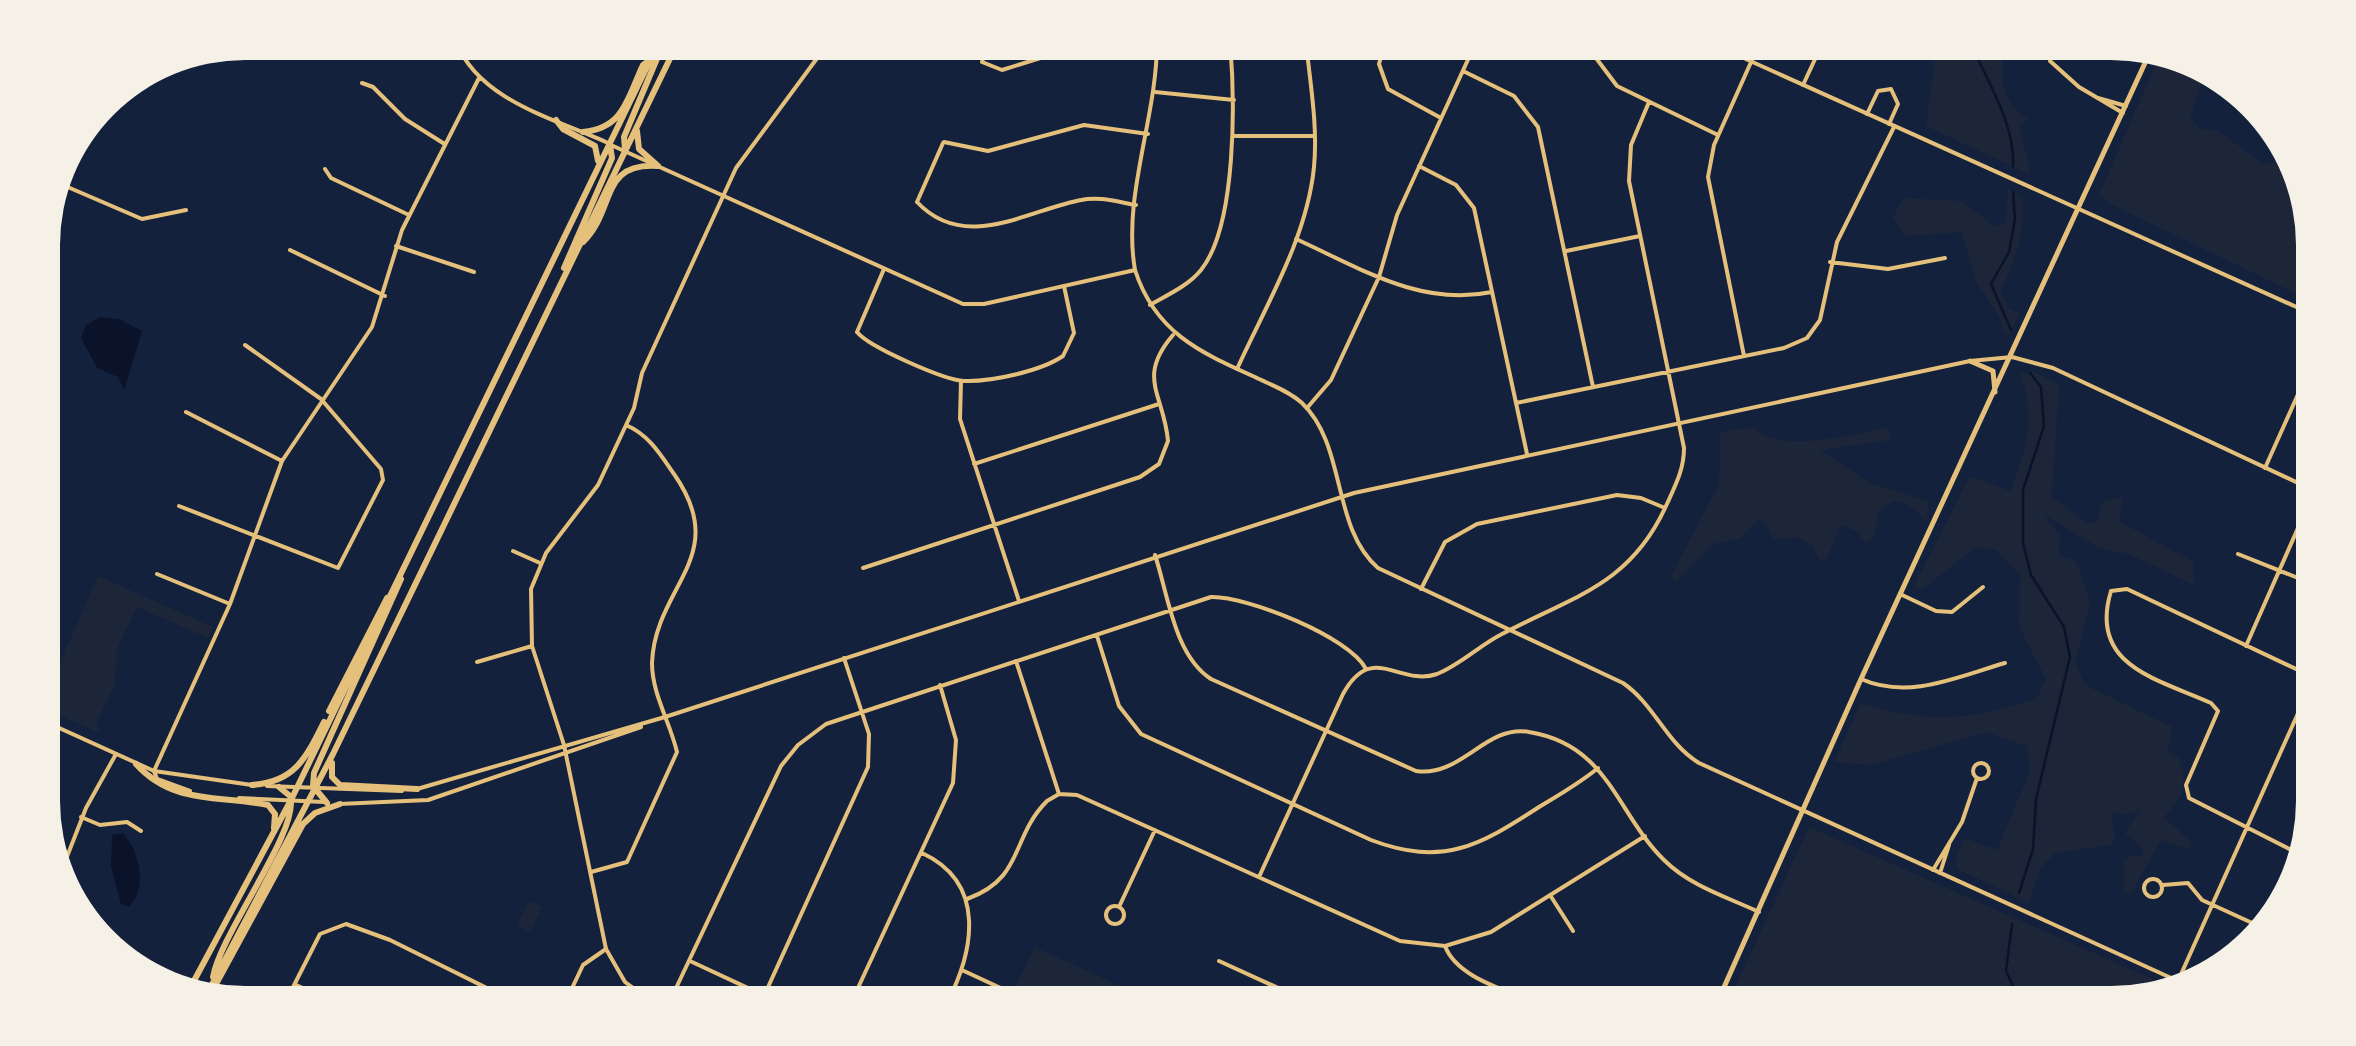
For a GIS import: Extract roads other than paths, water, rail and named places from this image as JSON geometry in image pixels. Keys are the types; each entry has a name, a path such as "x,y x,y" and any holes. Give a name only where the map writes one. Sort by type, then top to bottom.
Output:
{"highway":[{"path":"583,132 607,128 615,122 643,65 650,60"},
{"path":"195,979 297,788 651,60"},
{"path":"625,151 624,137 655,60"},
{"path":"212,983 333,754 669,60"},
{"path":"556,120 563,129 595,146 598,168"},
{"path":"637,128 639,149 658,166"},
{"path":"558,290 612,158 610,144"},
{"path":"580,244 588,238 621,172 634,165 658,166"},
{"path":"327,803 315,789 315,770 381,632 404,568"},
{"path":"252,785 290,776 304,763 381,604 394,589"},
{"path":"333,754 330,772 337,784 417,789"},
{"path":"136,764 154,783 180,794 268,805 275,817 271,837"},
{"path":"212,983 238,918 292,815 291,800 279,787"},
{"path":"216,983 303,824 316,813 340,804"}],"main road":[{"path":"1725,986 1861,679 2145,64"},
{"path":"1970,361 1993,371 1993,399"}],"street":[{"path":"468,60 479,78 499,93 963,304 984,304 1134,270"},
{"path":"630,986 606,949 567,754 532,646 529,602 540,563 588,501 626,425 642,373 723,195 748,148 814,60"},
{"path":"980,60 979,63 1002,70 1039,60"},
{"path":"1157,60 1131,249 1134,270 1150,305 1174,335 1286,392 1307,408 1320,431 1358,544 1370,562 1623,683 1649,706 1671,739 1691,758 2168,977"},
{"path":"1150,305 1190,281 1208,258 1224,200 1234,136 1231,60"},
{"path":"1237,369 1296,239 1310,193 1315,136 1308,60"},
{"path":"1380,60 1384,84 1394,96 1441,118"},
{"path":"1307,408 1331,380 1379,277 1397,215 1468,60"},
{"path":"1596,60 1610,81 1718,136"},
{"path":"1747,60 2296,307"},
{"path":"1744,356 1710,193 1710,157 1755,60"},
{"path":"1803,86 1814,60"},
{"path":"2050,62 2097,98 2125,110"},
{"path":"1463,71 1508,92 1536,121 1593,387"},
{"path":"479,78 409,215 372,327 282,461 230,604 154,771 157,779 199,794 340,804 428,800 632,733 645,724"},
{"path":"362,83 444,143"},
{"path":"1516,403 1792,346 1812,333 1823,310 1830,262 1892,125 1898,104 1891,89 1878,91 1866,114"},
{"path":"1155,92 1234,100"},
{"path":"1259,877 1346,688 1366,669 1387,667 1416,676 1432,676 1621,572 1649,539 1665,508 1682,470 1680,423 1640,236 1629,162 1634,135 1649,102"},
{"path":"1136,205 1085,199 980,228 955,222 915,203 943,139 988,151 1084,125 1148,134"},
{"path":"1234,136 1315,136"},
{"path":"1420,166 1447,178 1470,200 1526,454"},
{"path":"325,168 331,178 409,215"},
{"path":"69,188 142,219 186,210"},
{"path":"1565,251 1640,236"},
{"path":"1296,239 1379,277 1436,296 1492,292"},
{"path":"396,246 474,272"},
{"path":"290,250 385,296"},
{"path":"1830,262 1888,270 1945,258"},
{"path":"884,269 854,333 962,381 1045,364 1063,356 1074,333 1064,286"},
{"path":"863,568 1147,474 1158,464 1168,440 1158,404 1154,366 1174,335"},
{"path":"179,506 338,568 384,476 321,398 245,345"},
{"path":"60,728 154,771 279,787 417,789 665,718 1342,496 1970,361 2012,357 2061,372 2296,484"},
{"path":"962,381 960,419 1018,601"},
{"path":"2265,468 2296,399"},
{"path":"974,464 1158,404"},
{"path":"186,412 282,461"},
{"path":"590,872 623,865 677,752 654,676 654,648 695,549 697,523 689,496 644,434 626,425"},
{"path":"1421,589 1445,542 1477,524 1617,496 1641,498 1665,508"},
{"path":"2245,647 2296,529"},
{"path":"513,551 540,563"},
{"path":"2238,554 2296,576"},
{"path":"1154,555 1184,645 1201,673 1423,772 1448,768 1498,737 1517,731 1563,744 1598,768 1645,836 1677,872 1759,912"},
{"path":"157,574 230,604"},
{"path":"1900,594 1936,610 1952,612 1983,586"},
{"path":"2106,586 2112,591 2127,589 2296,670"},
{"path":"2112,591 2106,622 2116,652 2133,668 2211,702 2218,710 2186,793 2290,849"},
{"path":"679,986 786,758 818,728 862,710 1211,598 1241,600 1351,648 1366,669"},
{"path":"1096,634 1119,706 1141,734 1383,844 1443,853 1498,835 1598,768"},
{"path":"477,662 532,646"},
{"path":"769,986 866,776 871,752 844,658"},
{"path":"1016,660 1060,794"},
{"path":"1861,679 1885,689 1908,690 2006,663"},
{"path":"860,986 954,782 958,762 954,730 940,686"},
{"path":"2184,971 2296,717"},
{"path":"68,854 81,817 116,754"},
{"path":"1940,874 1977,778"},
{"path":"966,899 990,890 1006,876 1037,813 1060,794 1077,794 1400,941 1445,946 1474,940 1645,836"},
{"path":"81,817 100,825 127,822 141,830"},
{"path":"1119,907 1155,830"},
{"path":"1933,870 1949,846"},
{"path":"921,853 947,870 966,899 971,928 963,970 955,986"},
{"path":"2164,885 2188,883 2212,905 2251,922"},
{"path":"1550,895 1573,931"},
{"path":"298,986 294,984 312,946 332,926 361,927 481,986"},
{"path":"1445,946 1449,956 1474,975 1498,986"},
{"path":"572,986 580,970 606,949"},
{"path":"1219,961 1274,986"},
{"path":"690,962 742,986"},
{"path":"963,970 997,986"}],"waterway":[{"path":"1978,60 2007,124 2013,166"},
{"path":"2011,330 1991,284 2009,252 2015,219 2013,192"},
{"path":"2019,893 2033,849 2036,799 2070,657 2064,627 2031,575 2023,543 2023,490 2044,426 2041,387 2030,373"},
{"path":"2012,924 2006,971 2013,986"}]}
